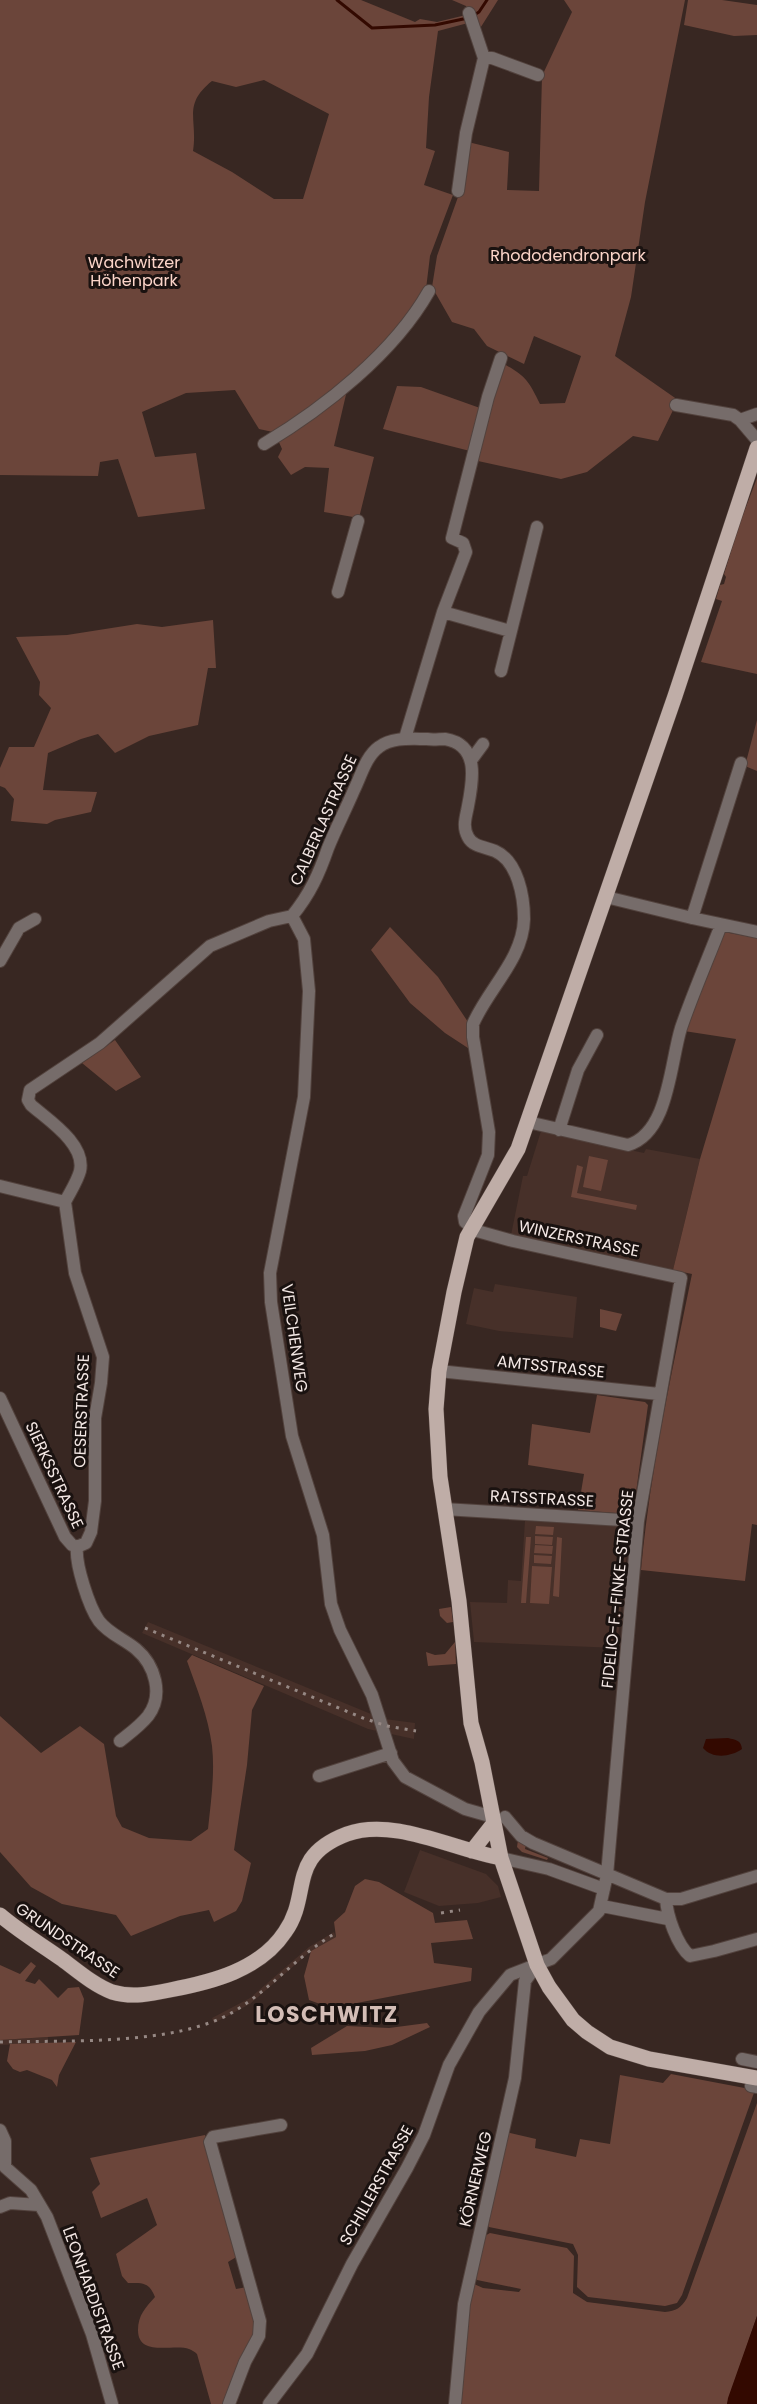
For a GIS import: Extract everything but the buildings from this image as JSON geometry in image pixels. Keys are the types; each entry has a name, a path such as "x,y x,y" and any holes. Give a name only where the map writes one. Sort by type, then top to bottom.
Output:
{"main road":[{"path":"755,2084 734,2074 636,2056 603,2043 568,2014 537,1965 501,1858 497,1819 471,1724 459,1601 437,1448 436,1409 439,1371 456,1281 471,1228 515,1155 528,1122 757,448"},
{"path":"472,1851 484,1839 497,1819"},
{"name":"GRUNDSTRASSE","path":"0,1916 98,1985 115,1993 141,1995 218,1979 241,1968 268,1950 285,1934 294,1917 305,1868 325,1846 344,1835 371,1829 393,1831 501,1858"}],"street":[{"path":"458,191 466,133 483,58 470,17"},
{"path":"483,58 492,58 538,75"},
{"path":"264,444 300,421 339,390 378,354 419,308 429,291"},
{"path":"405,738 442,612 466,552 461,540 452,538 488,397 501,358"},
{"path":"676,405 733,415 757,440"},
{"path":"740,420 757,414"},
{"path":"338,592 358,521"},
{"path":"501,671 537,527"},
{"path":"442,612 510,631"},
{"name":"CALBERLASTRASSE","path":"292,916 311,892 370,756 384,743 405,738 444,739 461,746 472,759"},
{"path":"471,1228 465,1222 464,1216 485,1167 489,1140 473,1024 517,950 524,920 521,891 508,860 494,850 475,845 467,836 464,826 470,793 472,759 483,744"},
{"path":"692,918 741,763"},
{"path":"606,897 757,932"},
{"path":"0,1186 65,1202 80,1172 79,1158 66,1136 31,1105 28,1100 30,1090 100,1043 210,946 269,921 292,916"},
{"name":"VEILCHENWEG","path":"292,916 304,939 309,991 304,1097 270,1273 271,1302 292,1436 323,1535 331,1604 340,1630 372,1695 393,1761 405,1777 465,1809 497,1819"},
{"path":"0,961 19,928 35,919"},
{"path":"528,1122 628,1145 640,1140 648,1131 665,1097 681,1030 721,925"},
{"path":"559,1130 578,1070 597,1035"},
{"name":"OESERSTRASSE","path":"65,1202 75,1273 103,1357 95,1418 95,1482 91,1532 86,1543 76,1547"},
{"name":"WINZERSTRASSE","path":"471,1228 513,1241 681,1278"},
{"name":"FIDELIO-F.-FINKE-STRASSE","path":"602,1906 607,1875 638,1521 681,1278"},
{"name":"AMTSSTRASSE","path":"439,1371 659,1394"},
{"name":"SIERKSSTRASSE","path":"0,1398 65,1537 76,1547 76,1564 99,1621 108,1631 135,1648 152,1670 156,1695 147,1716 120,1741"},
{"name":"RATSSTRASSE","path":"444,1509 638,1521"},
{"path":"319,1776 391,1754"},
{"path":"497,1819 533,1843 666,1899 681,1899 757,1876"},
{"path":"501,1858 549,1869 604,1890"},
{"path":"666,1899 668,1919 684,1950 693,1957 757,1939"},
{"path":"537,1965 551,1959 602,1906 668,1919"},
{"name":"SCHILLERSTRASSE","path":"269,2404 306,2354 357,2254 407,2168 424,2135 449,2065 468,2030 490,1997 510,1975 537,1965"},
{"name":"KÖRNERWEG","path":"455,2404 464,2304 515,2078 525,1981 537,1965"},
{"path":"742,2059 757,2062"},
{"path":"229,2404 245,2362 259,2336 260,2321 210,2142 213,2137 281,2125"},
{"name":"LEONHARDISTRASSE","path":"0,2130 5,2141 5,2167 26,2183 47,2217 71,2277 108,2383 112,2404"},
{"path":"0,2207 10,2203 39,2205"}],"shaded area":[{"path":"541,1131 644,1153 646,1149 700,1159 673,1270 511,1235 523,1176 527,1176"},
{"path":"495,1284 577,1297 573,1338 499,1331 466,1324 474,1288 493,1292"},
{"path":"525,1521 627,1528 629,1533 617,1648 474,1642 470,1602 507,1603 508,1580 521,1581"},
{"path":"148,1622 371,1714 385,1719 415,1723 414,1739 368,1729 142,1633"},
{"path":"728,1738 739,1742 742,1749 722,1756 711,1754 703,1748 706,1739"},
{"path":"420,1850 486,1874 498,1886 501,1897 478,1903 439,1906 404,1892"},
{"path":"334,1932 336,1937 311,1951 250,2004 214,2023 212,2018 250,1998 309,1947"},
{"path":"48,2037 48,2043 0,2045 0,2040"},
{"path":"757,2316 757,2404 727,2404 728,2398"}],"green space":[{"name":"Wachwitzer Höhenpark","path":"0,0 361,0 415,22 420,19 437,22 466,15 468,23 438,31 429,97 426,148 435,151 424,185 453,195 430,256 426,289 413,309 377,349 321,402 273,432 259,429 235,390 186,393 142,412 155,457 196,453 205,509 138,517 118,459 100,462 98,476 0,475","holes":["264,80 329,114 303,199 274,199 232,172 193,151 194,105 212,81 236,87"]},
{"path":"452,0 498,0 479,30 466,6"},
{"name":"Rhododendronpark","path":"564,0 685,0 645,202 631,297 615,356 678,400 658,441 633,436 587,472 561,479 478,461 502,363 526,379 540,404 565,403 581,356 534,336 524,364 487,346 474,329 452,322 432,287 437,256 458,197 468,142 509,152 507,190 539,191 542,76 572,12"},
{"path":"688,0 722,0 757,5 757,35 734,36 684,25"},
{"path":"348,386 334,446 374,457 359,518 324,512 329,468 305,467 291,475 278,457 282,449 278,440"},
{"path":"397,386 421,387 480,408 470,451 383,429"},
{"path":"757,478 757,674 701,662 722,601 716,599 720,585 724,584 726,577 724,574 739,525"},
{"path":"213,620 216,668 208,668 198,725 149,736 115,753 98,734 48,753 43,790 97,792 91,812 47,824 11,821 14,799 5,788 0,786 0,768 9,747 34,747 51,708 39,695 40,682 16,637 67,635 137,624 162,627"},
{"path":"757,720 757,771 745,766"},
{"path":"390,927 438,977 470,1025 471,1050 445,1033 410,1003 371,950"},
{"path":"724,932 757,938 757,1525 752,1524 745,1581 641,1570 656,1458 692,1274 673,1270 700,1159 736,1039 684,1031"},
{"path":"115,1040 141,1077 116,1091 82,1063"},
{"path":"589,1156 608,1160 601,1191 583,1187"},
{"path":"577,1165 583,1167 577,1193 637,1205 636,1210 571,1197"},
{"path":"600,1309 622,1314 616,1331 600,1327"},
{"path":"597,1395 645,1402 648,1405 634,1507 627,1514 578,1510 584,1474 528,1465 532,1424 590,1433"},
{"path":"536,1526 554,1527 553,1535 535,1534"},
{"path":"535,1536 553,1537 552,1545 535,1544"},
{"path":"526,1537 531,1537 526,1603 521,1603"},
{"path":"557,1537 562,1538 559,1597 553,1596"},
{"path":"535,1545 553,1546 552,1554 534,1553"},
{"path":"534,1555 552,1556 551,1564 534,1563"},
{"path":"532,1566 552,1567 549,1604 530,1603"},
{"path":"451,1607 453,1622 447,1623 440,1616 439,1609"},
{"path":"455,1642 456,1664 428,1666 426,1652 435,1655 445,1654"},
{"path":"192,1655 264,1686 252,1710 247,1765 234,1850 251,1863 242,1901 236,1911 214,1922 209,1910 180,1916 131,1936 116,1915 62,1904 31,1887 0,1852 0,1716 41,1753 80,1726 104,1744 116,1816 122,1827 149,1838 191,1841 208,1829 213,1766 208,1724 187,1661"},
{"path":"518,1840 526,1844 525,1849 548,1858 547,1860 522,1852 517,1847"},
{"path":"365,1879 379,1882 433,1913 435,1923 467,1920 473,1939 431,1943 434,1963 472,1968 471,1981 331,2008 309,2000 304,1976 311,1951 336,1937 334,1922 345,1912 355,1886"},
{"path":"31,1962 36,1966 25,1981 35,1984 39,1979 58,1998 68,1988 79,1987 84,1999 79,2035 0,2040 0,1965 20,1974"},
{"path":"427,2023 430,2027 392,2045 365,2051 312,2055 311,2048 347,2026 389,2028"},
{"path":"76,2042 59,2075 57,2087 52,2080 27,2070 20,2072 13,2069 7,2061 10,2044"},
{"path":"671,2074 755,2090 682,2295 677,2303 665,2306 588,2297 577,2287 578,2255 573,2244 489,2227 487,2223 486,2220 493,2204 490,2200 506,2132 536,2139 535,2148 576,2157 580,2139 610,2144 620,2075 663,2083"},
{"path":"757,2103 757,2316 727,2404 458,2404 468,2303 474,2284 483,2288 519,2292 521,2289 477,2280 475,2277 481,2238 490,2233 567,2248 574,2256 573,2293 587,2302 665,2312 675,2310 687,2298"},
{"path":"205,2135 238,2256 228,2262 236,2289 247,2287 257,2328 226,2404 211,2404 197,2354 190,2349 150,2347 140,2339 139,2320 155,2297 145,2284 128,2283 122,2276 116,2254 157,2225 147,2198 101,2218 92,2192 100,2184 90,2158"}],"waterway":[{"path":"337,0 372,28 435,25 468,18"},
{"path":"474,15 479,12 487,0"}],"railway":[{"path":"145,1628 363,1718 387,1726 416,1731"},
{"path":"441,1913 460,1910"},
{"path":"0,2042 120,2039 182,2031 209,2023 233,2012 259,1994 308,1952 334,1934"}],"district":[{"name":"LOSCHWITZ","path":"327,2014"}]}
